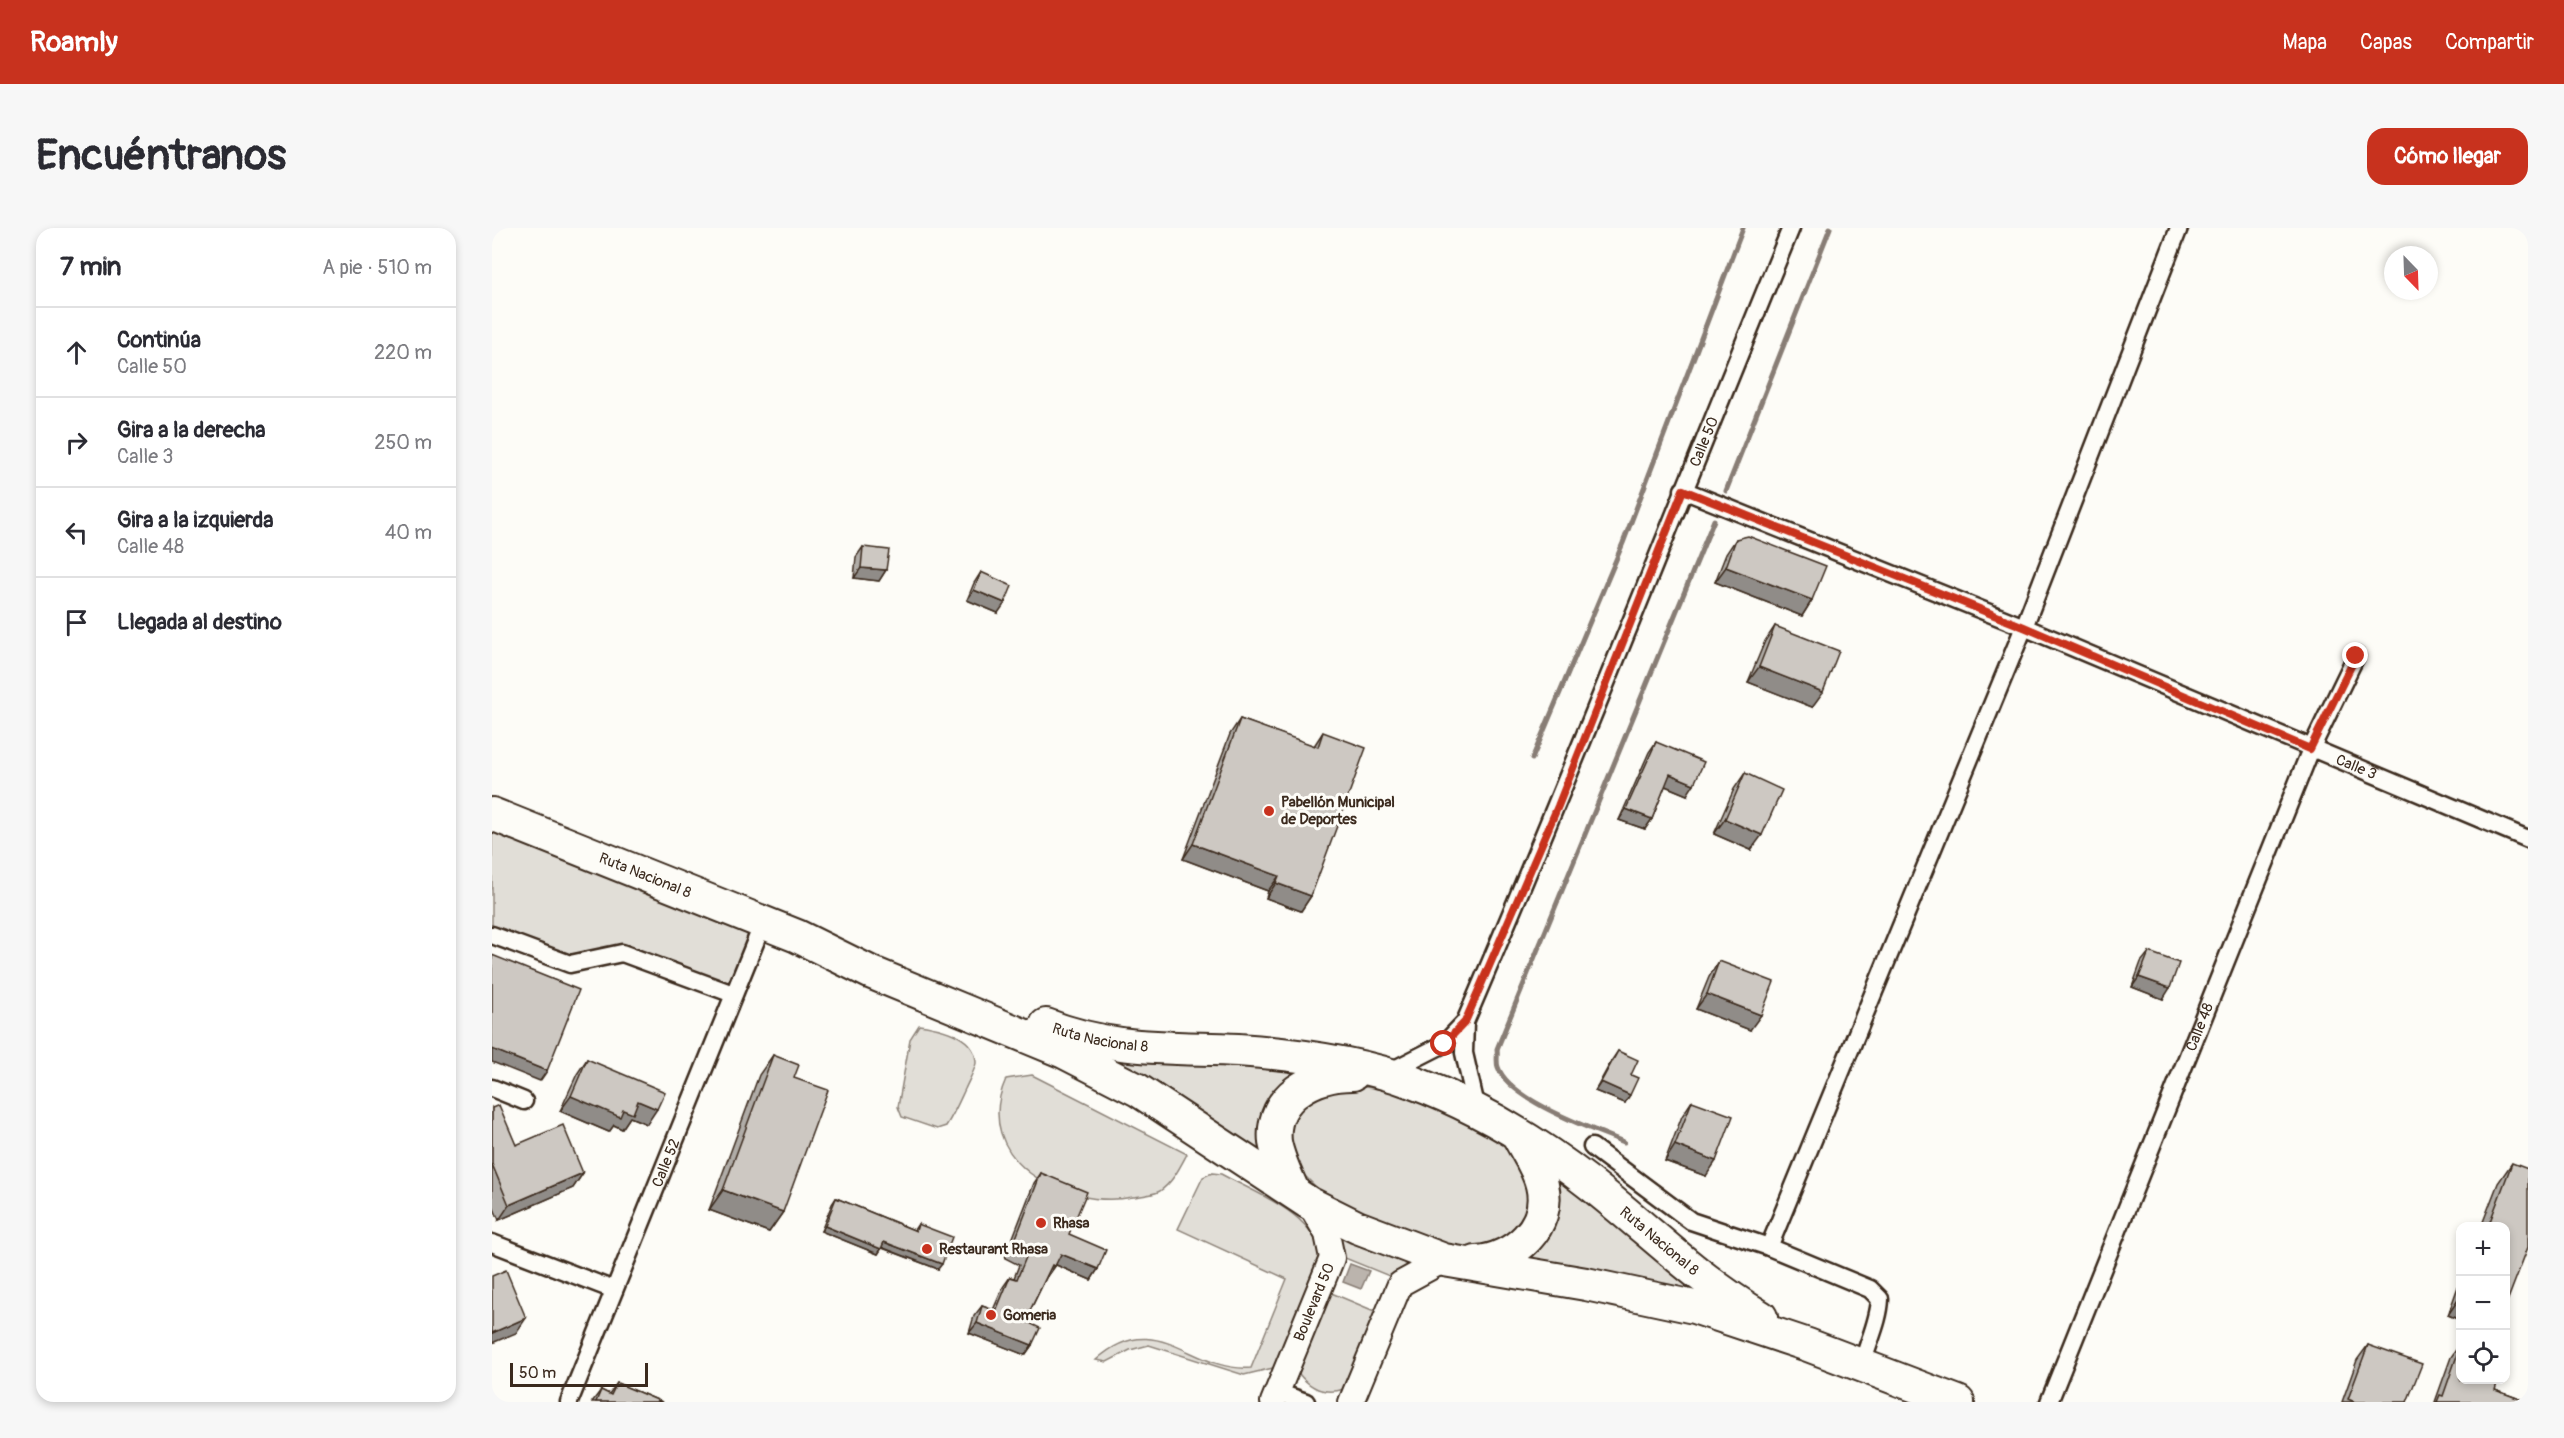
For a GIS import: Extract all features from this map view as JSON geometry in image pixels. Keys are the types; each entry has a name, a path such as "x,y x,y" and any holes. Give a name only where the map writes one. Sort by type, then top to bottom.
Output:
{"highway":[{"name":"Ruta Nacional 8","path":"492,814 797,936 885,961 1072,1035 1151,1049 1272,1053 1329,1061 1411,1082 1477,1110 1515,1130 1590,1184 1710,1283 1808,1345"},
{"name":"Ruta Nacional 8","path":"797,936 870,972 1075,1057 1138,1090 1301,1197 1357,1227 1455,1262 1660,1298 1808,1345 1958,1402"},
{"name":"Ruta Nacional 8","path":"1301,1197 1275,1142 1276,1123 1282,1106 1309,1081 1326,1076 1382,1074"},
{"name":"Ruta Nacional 8","path":"1455,1262 1490,1262 1506,1255 1521,1245 1539,1218 1544,1201 1542,1185 1515,1130"}],"main road":[{"name":"Boulevard 50","path":"1275,1397 1332,1258 1327,1234 1301,1197"},
{"path":"1351,1402 1400,1284 1455,1262"}],"street":[{"name":"Calle 50","path":"1382,1074 1444,1044 1465,1022 1558,806 1683,490 1791,228"},
{"path":"1769,1247 2024,627 2179,228"},
{"name":"Calle 3","path":"1683,490 2024,627 2528,839"},
{"name":"Calle 48","path":"2049,1402 2310,749 2356,656"},
{"name":"Calle 52","path":"569,1402 763,923"},
{"path":"492,935 570,964 622,953 733,994"},
{"name":"Calle 50","path":"1465,1022 1464,1053 1477,1110"},
{"path":"492,1088 524,1101"},
{"path":"1592,1147 1691,1221 1769,1247 1870,1289 1880,1299 1880,1313 1868,1341 1862,1366"},
{"path":"492,1243 614,1290"},
{"path":"1275,1397 1306,1402"}],"shaded area":[{"path":"492,830 761,930 733,994 622,953 570,964 492,935"},
{"path":"919,1025 946,1031 964,1040 970,1046 976,1063 946,1126 937,1129 902,1117 898,1107 910,1039"},
{"path":"1103,1054 1305,1068 1265,1166"},
{"path":"1032,1075 1187,1154 1179,1169 1160,1191 1136,1197 1106,1199 1079,1196 1053,1187 1030,1173 1012,1155 1001,1133 998,1108 1006,1079"},
{"path":"1354,1086 1375,1088 1415,1099 1510,1143 1531,1197 1528,1216 1510,1239 1477,1250 1449,1248 1386,1226 1319,1190 1296,1167 1286,1127 1310,1095"},
{"path":"1554,1171 1654,1258 1701,1292 1528,1260 1544,1241 1554,1220 1558,1196"},
{"path":"1212,1173 1221,1174 1283,1207 1309,1230 1318,1244 1323,1260 1277,1367 1244,1375 1149,1345 1130,1350 1107,1362 1096,1360 1118,1345 1138,1339 1156,1340 1174,1345 1230,1367 1251,1368 1287,1279 1178,1229 1203,1177"},
{"path":"1334,1226 1421,1263 1394,1278 1340,1256"},
{"path":"1350,1264 1369,1271 1361,1289 1343,1282"},
{"path":"1329,1292 1379,1313 1344,1389 1337,1391 1325,1391 1314,1387 1299,1374 1299,1364"}],"building":[{"path":"1748,536 1826,566 1812,600 1726,567 1736,539"},
{"path":"863,547 889,550 886,570 861,568"},
{"path":"981,572 1012,586 1005,603 974,590"},
{"path":"1775,626 1839,651 1823,692 1759,667"},
{"name":"Pabellón Municipal de Deportes","path":"1240,719 1318,747 1323,732 1366,748 1311,896 1276,883 1279,876 1193,844"},
{"path":"1656,742 1704,762 1694,784 1670,774 1652,819 1626,809"},
{"path":"1745,773 1782,790 1762,835 1725,819"},
{"path":"2149,952 2179,963 2170,988 2139,977"},
{"path":"492,955 579,990 547,1071 492,1049"},
{"path":"1719,961 1774,982 1761,1015 1707,994"},
{"path":"1618,1051 1638,1060 1631,1075 1638,1078 1630,1095 1601,1082"},
{"path":"773,1055 799,1065 794,1078 828,1090 783,1212 723,1190"},
{"path":"587,1059 665,1092 657,1109 638,1101 633,1114 623,1110 620,1117 571,1096"},
{"path":"1692,1101 1733,1116 1716,1161 1675,1145"},
{"path":"499,1105 516,1145 563,1125 583,1173 509,1205 492,1164 492,1108"},
{"path":"2512,1163 2528,1169 2528,1247 2510,1294 2510,1222 2490,1222"},
{"path":"1041,1173 1087,1192 1069,1234 1106,1250 1098,1269 1061,1254 1055,1266 1052,1265 1025,1321 1040,1328 1032,1345 977,1323 982,1306 996,1311 1010,1277 1017,1279 1027,1255 1012,1248"},
{"path":"836,1198 916,1231 918,1224 952,1237 942,1264 884,1242 881,1249 825,1226"},
{"path":"506,1270 526,1318 492,1333 492,1276"},
{"path":"2368,1345 2422,1364 2407,1402 2355,1402 2348,1399"},
{"path":"2456,1359 2456,1384 2497,1384 2495,1390 2528,1402 2437,1402 2440,1395 2443,1396"},
{"path":"617,1383 662,1402 596,1402 601,1390 611,1395"}],"waterway":[{"path":"1532,759 1623,543 1743,228"},
{"path":"1726,491 1830,228"},
{"path":"1624,1142 1554,1112 1518,1091 1505,1079 1498,1067 1497,1049 1714,520"}],"place":[{"name":"Pabellón Municipal de Deportes","path":"1269,811"},
{"name":"Rhasa","path":"1041,1223"},
{"name":"Restaurant Rhasa","path":"927,1249"},
{"name":"Gomeria","path":"991,1315"}],"route":[{"path":"1444,1044 1465,1022 1558,806 1683,490 2024,627 2310,749 2356,656"}]}
